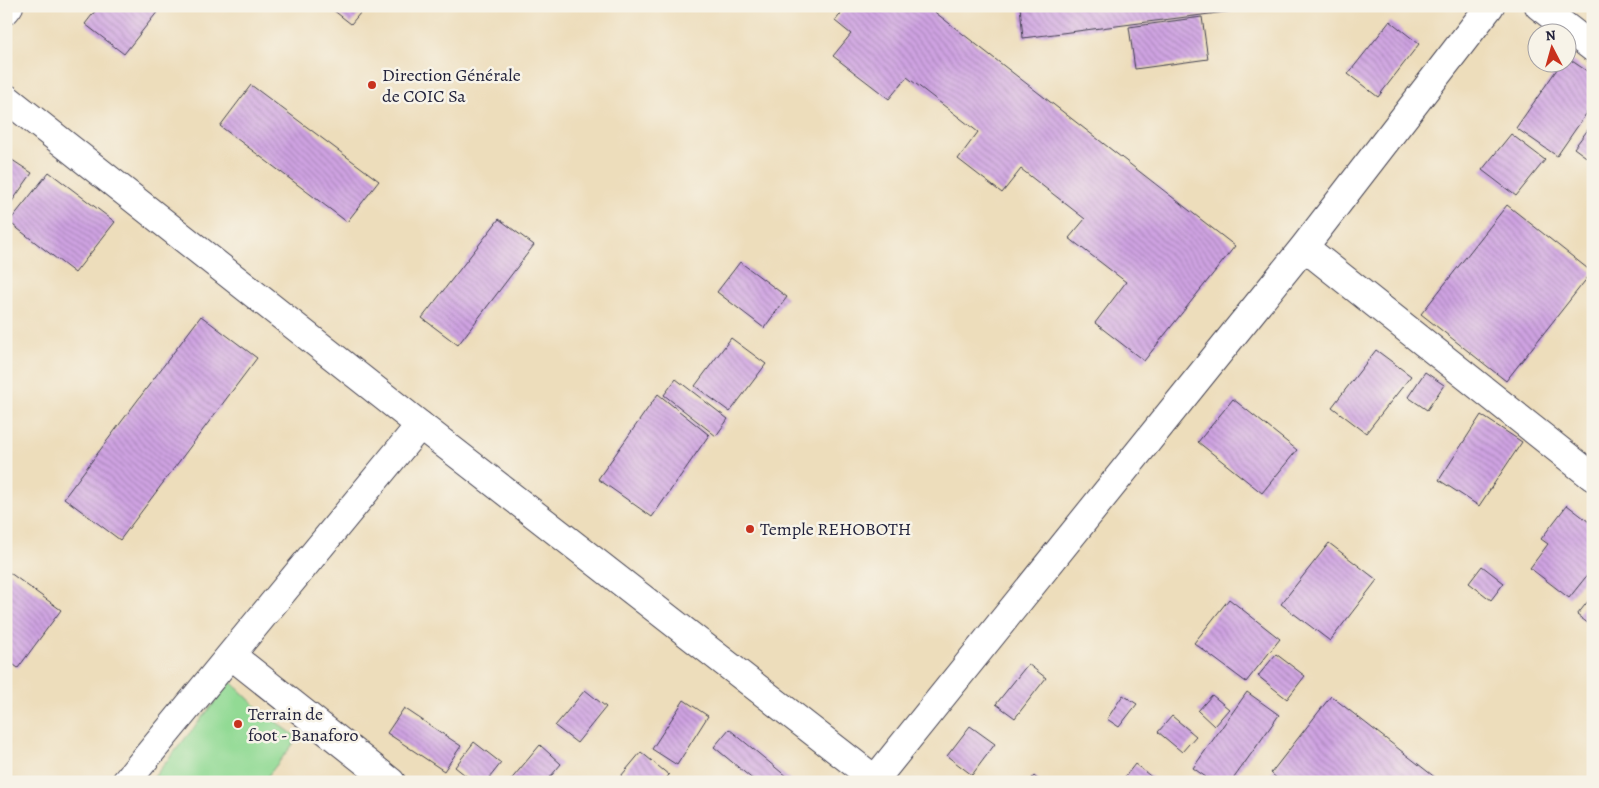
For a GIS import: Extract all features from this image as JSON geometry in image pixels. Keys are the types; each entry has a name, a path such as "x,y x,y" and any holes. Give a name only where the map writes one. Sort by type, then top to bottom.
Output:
{"street":[{"path":"6,10 10,6"},
{"path":"6,98 420,425 876,781 1304,247 1490,6"},
{"path":"1539,6 1593,48"},
{"path":"1304,247 1593,477"},
{"path":"126,782 420,425"},
{"path":"231,655 391,782"}],"green space":[{"name":"Terrain de foot - Banaforo","path":"231,682 260,710 298,738 263,782 150,782"}],"building":[{"path":"99,6 162,6 124,54 85,24"},
{"path":"328,6 354,6 361,12 351,24"},
{"path":"847,6 927,6 1235,246 1144,361 1095,323 1126,282 1069,238 1085,219 1021,169 1002,193 958,159 978,132 907,77 889,99 833,56 851,34 835,21"},
{"path":"1020,6 1264,6 1264,7 1023,38"},
{"path":"1585,6 1593,6 1593,13"},
{"path":"1202,17 1208,59 1135,69 1129,27"},
{"path":"1390,21 1419,44 1378,97 1348,74"},
{"path":"1576,64 1593,75 1593,104 1557,156 1516,128 1555,72 1576,72"},
{"path":"251,85 379,181 347,222 220,126"},
{"path":"1593,123 1593,162 1574,148"},
{"path":"1511,134 1545,160 1516,196 1482,170"},
{"path":"6,156 32,173 6,210"},
{"path":"49,172 115,222 75,273 9,222"},
{"path":"1507,205 1592,272 1506,381 1421,314"},
{"path":"499,219 534,245 458,345 422,318"},
{"path":"740,262 787,297 764,328 717,292"},
{"path":"201,316 257,358 120,540 64,498"},
{"path":"731,338 766,364 730,412 695,386"},
{"path":"1376,350 1411,376 1366,433 1332,407"},
{"path":"1425,372 1444,385 1427,410 1408,397"},
{"path":"676,379 728,419 716,436 664,395"},
{"path":"658,394 709,435 652,517 598,479"},
{"path":"1233,399 1297,450 1262,493 1198,442"},
{"path":"1481,415 1522,442 1479,506 1439,480"},
{"path":"1567,505 1593,525 1593,568 1569,598 1530,568 1548,544 1541,539"},
{"path":"1329,543 1377,580 1330,641 1281,604"},
{"path":"1482,566 1504,583 1491,600 1469,583"},
{"path":"6,570 61,610 18,668 6,659"},
{"path":"1593,595 1593,627 1577,615"},
{"path":"1229,599 1280,639 1246,682 1194,643"},
{"path":"1276,654 1305,676 1287,699 1258,676"},
{"path":"1028,664 1046,678 1015,718 996,704"},
{"path":"585,690 606,707 577,743 555,726"},
{"path":"1247,692 1279,715 1231,782 1213,782 1193,768"},
{"path":"1123,695 1137,704 1119,727 1107,719"},
{"path":"1212,695 1229,709 1214,726 1198,711"},
{"path":"1331,696 1441,782 1281,782 1271,773"},
{"path":"684,700 708,716 677,765 652,749"},
{"path":"404,708 461,746 444,771 387,733"},
{"path":"1172,716 1196,736 1182,752 1158,732"},
{"path":"970,726 995,744 972,775 947,756"},
{"path":"729,729 793,782 756,782 714,747"},
{"path":"474,742 501,763 486,782 474,782 455,767"},
{"path":"540,745 561,764 546,782 509,782"},
{"path":"641,752 669,775 663,782 616,782"},
{"path":"1135,764 1158,782 1121,782"},
{"path":"1034,776 1041,782 1029,782"}],"place":[{"name":"Direction Générale de COIC Sa","path":"372,85"},
{"name":"Temple REHOBOTH","path":"750,529"},
{"name":"Terrain de foot - Banaforo","path":"238,724"}]}
